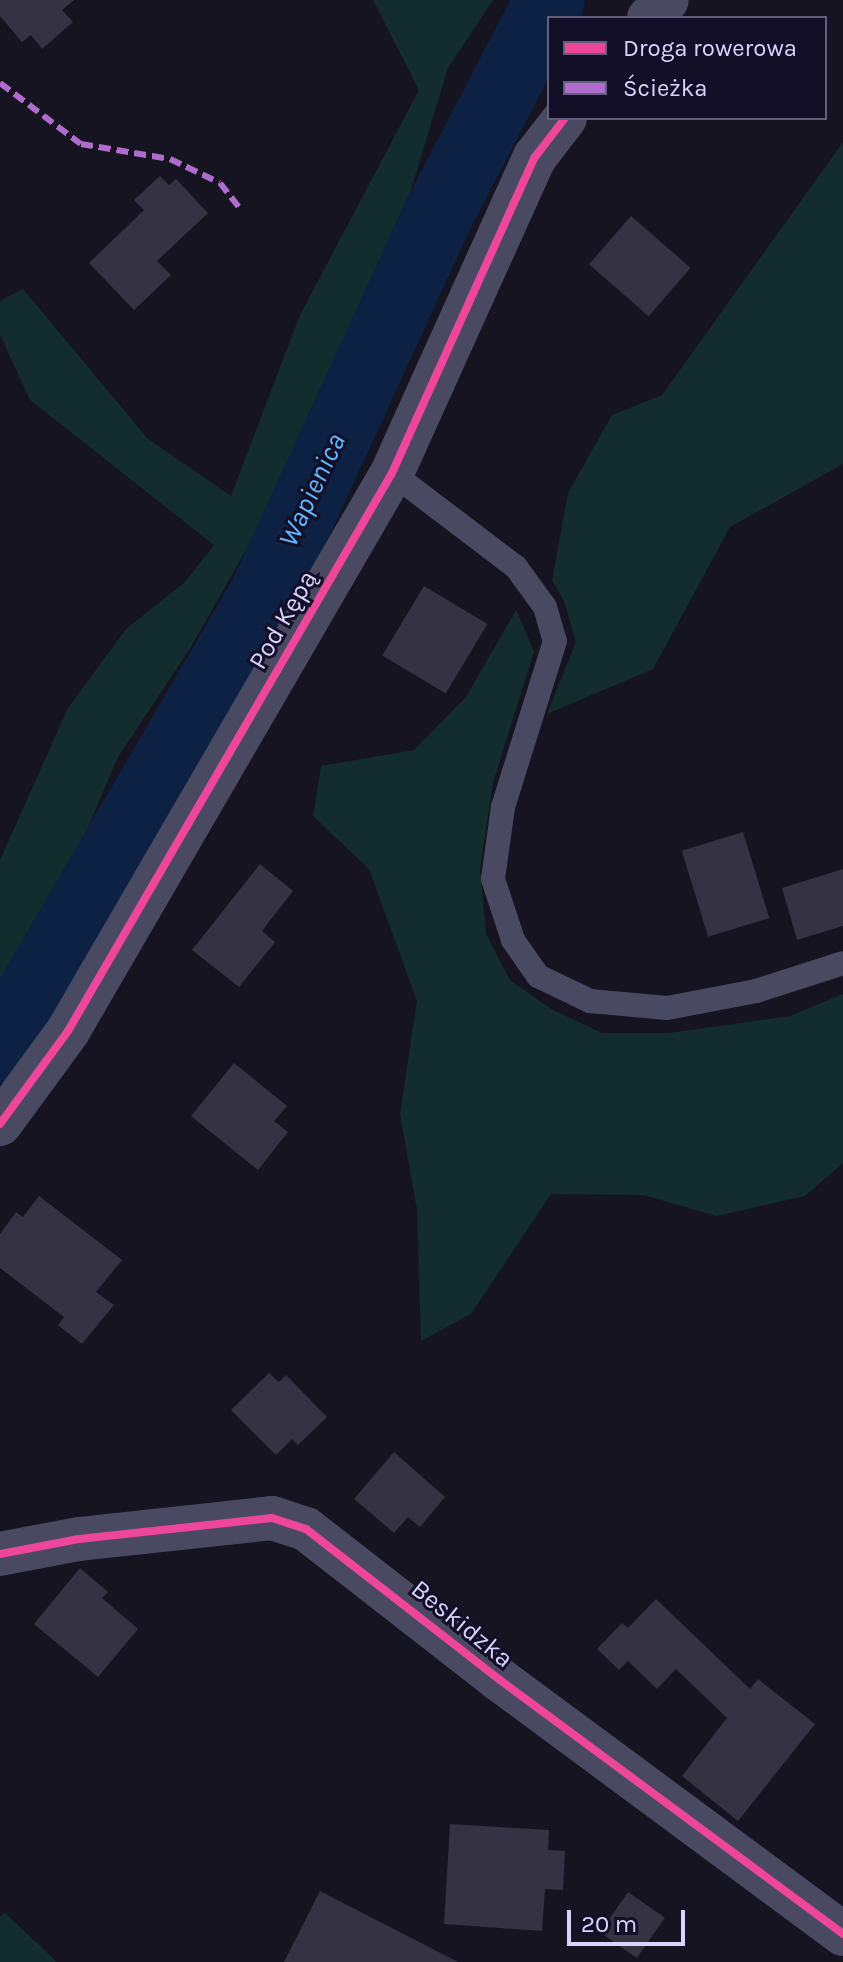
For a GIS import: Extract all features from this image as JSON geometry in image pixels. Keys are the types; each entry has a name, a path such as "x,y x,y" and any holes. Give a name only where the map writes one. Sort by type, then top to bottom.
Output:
{"street":[{"path":"651,16 667,0"},
{"name":"Pod Kępą","path":"0,1124 68,1031 392,473 535,157 563,120"},
{"name":"Beskidzka","path":"0,1554 79,1539 272,1518 306,1529 500,1680 843,1934"}],"lane":[{"path":"392,473 516,567 545,607 555,641 503,807 493,879 513,940 538,976 590,1001 667,1008 756,991 843,963"}],"green space":[{"path":"373,0 493,0 448,68 404,213 272,504 191,647 118,757 51,914 0,987 0,860 68,708 126,629 185,582 214,545 30,400 0,335 0,301 23,289 148,439 231,496 300,315 419,90"},
{"path":"843,142 843,464 730,527 653,669 547,714 576,642 564,601 552,580 568,493 612,415 662,395"},
{"path":"516,610 534,651 493,783 480,869 486,934 510,980 551,1009 602,1033 669,1033 790,1016 843,994 843,1163 805,1196 717,1216 643,1195 551,1194 471,1314 421,1341 417,1210 400,1114 417,1001 369,869 313,816 321,766 414,750 466,697"},
{"path":"5,1913 56,1962 0,1962 0,1917"}],"building":[{"path":"0,0 74,0 62,10 73,22 42,49 31,35 22,42 0,16"},
{"path":"160,176 169,185 176,179 208,213 157,261 171,275 134,310 89,263 144,210 134,200"},
{"path":"631,216 691,268 649,316 589,264"},
{"path":"424,586 487,624 446,694 382,655"},
{"path":"743,832 769,918 708,937 682,851"},
{"path":"260,864 293,891 262,931 275,942 239,987 192,950"},
{"path":"843,869 843,926 797,940 782,888"},
{"path":"234,1063 287,1106 274,1121 288,1132 258,1170 191,1116"},
{"path":"39,1196 122,1260 96,1292 114,1305 82,1344 58,1325 64,1317 0,1268 0,1234 16,1212 23,1217"},
{"path":"269,1373 279,1382 286,1375 327,1417 298,1445 292,1439 276,1455 231,1410"},
{"path":"394,1452 445,1497 420,1527 408,1517 394,1533 354,1499"},
{"path":"80,1568 108,1592 102,1598 138,1629 98,1677 34,1624"},
{"path":"656,1599 750,1689 758,1679 815,1724 738,1821 682,1776 727,1718 676,1669 657,1689 628,1661 619,1670 597,1649 622,1623 628,1628"},
{"path":"450,1824 549,1830 548,1850 565,1851 563,1890 545,1889 542,1931 444,1924"},
{"path":"320,1891 458,1962 284,1962"},
{"path":"628,1892 665,1918 637,1958 600,1932"}],"waterway":[{"name":"Wapienica","path":"0,1048 264,595 439,213 550,0"}],"marked path":[{"path":"0,83 81,144 170,159 220,183 239,207"}],"cycle path":[{"path":"0,1124 68,1031 392,473 535,157 563,120"},
{"path":"0,1554 79,1539 272,1518 306,1529 500,1680 843,1934"}]}
